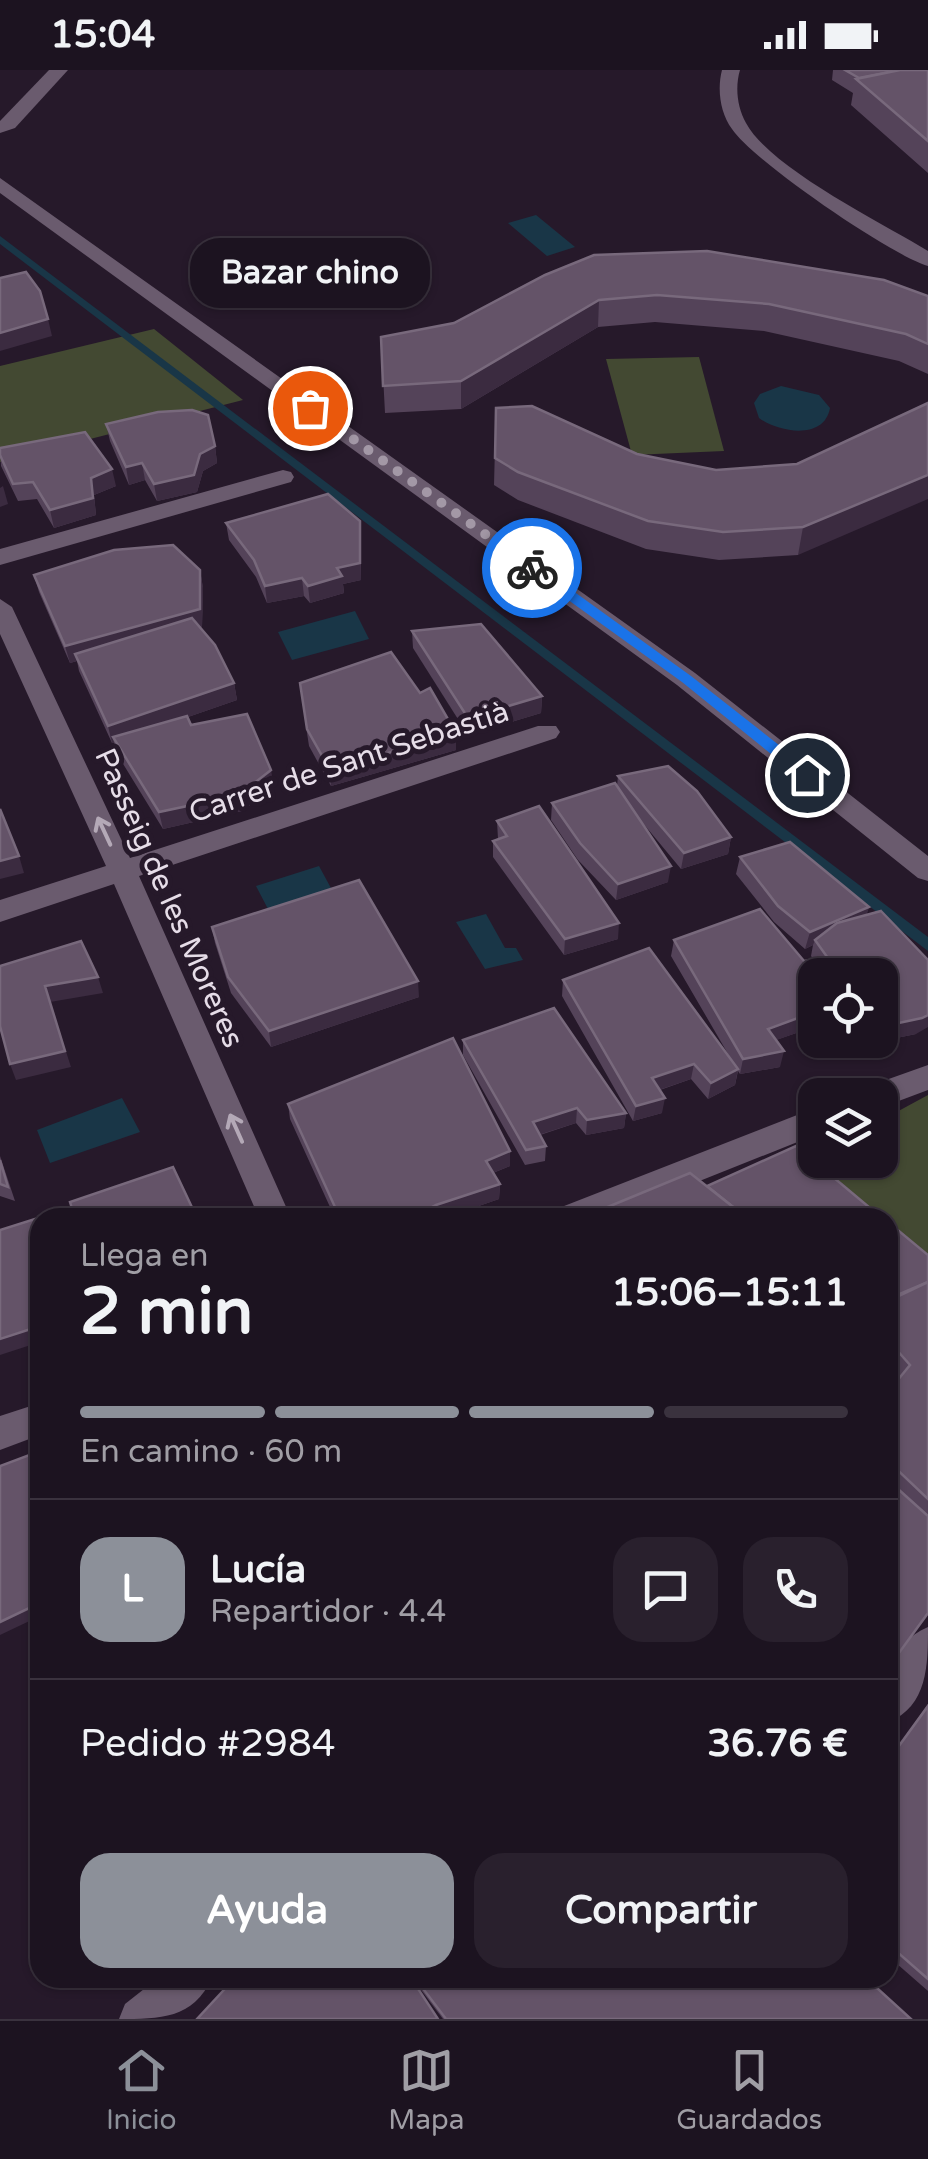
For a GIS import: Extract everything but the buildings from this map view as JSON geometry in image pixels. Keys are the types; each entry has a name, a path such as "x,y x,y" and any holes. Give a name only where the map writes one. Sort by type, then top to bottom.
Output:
{"street":[{"path":"0,128 9,124 59,70"},
{"path":"730,70 726,80 738,126 774,161 928,260"},
{"path":"0,184 686,679 928,871"},
{"path":"0,557 283,478"},
{"name":"Passeig de les Moreres","path":"0,607 122,870 271,1208"},
{"name":"Carrer de Sant Sebastià","path":"0,911 547,732"},
{"path":"898,1088 928,1076"},
{"path":"595,1208 798,1128"},
{"path":"0,1433 30,1422"},
{"path":"898,1688 928,1646"},
{"path":"140,2019 179,1988"}],"green space":[{"path":"154,329 243,400 0,462 0,366"},
{"path":"699,357 724,451 632,455 606,359"},
{"path":"928,1095 928,1259 898,1233 898,1208 870,1208 836,1178 898,1178 898,1111"}],"water":[{"path":"536,215 575,247 547,256 508,223"},
{"path":"781,386 819,395 830,408 826,418 819,425 799,431 759,418 754,403 760,394"},
{"path":"355,611 369,639 292,660 278,632"},
{"path":"319,866 332,890 268,909 256,886"},
{"path":"486,914 505,948 516,948 523,960 485,969 456,922"},
{"path":"122,1098 140,1132 50,1163 37,1130"}],"waterway":[{"path":"0,239 928,945"}],"way so far":[{"path":"310,408 532,568"}],"place":[{"name":"Bazar chino","path":"310,408"}],"route":[{"path":"532,568 686,679 807,775"}]}
